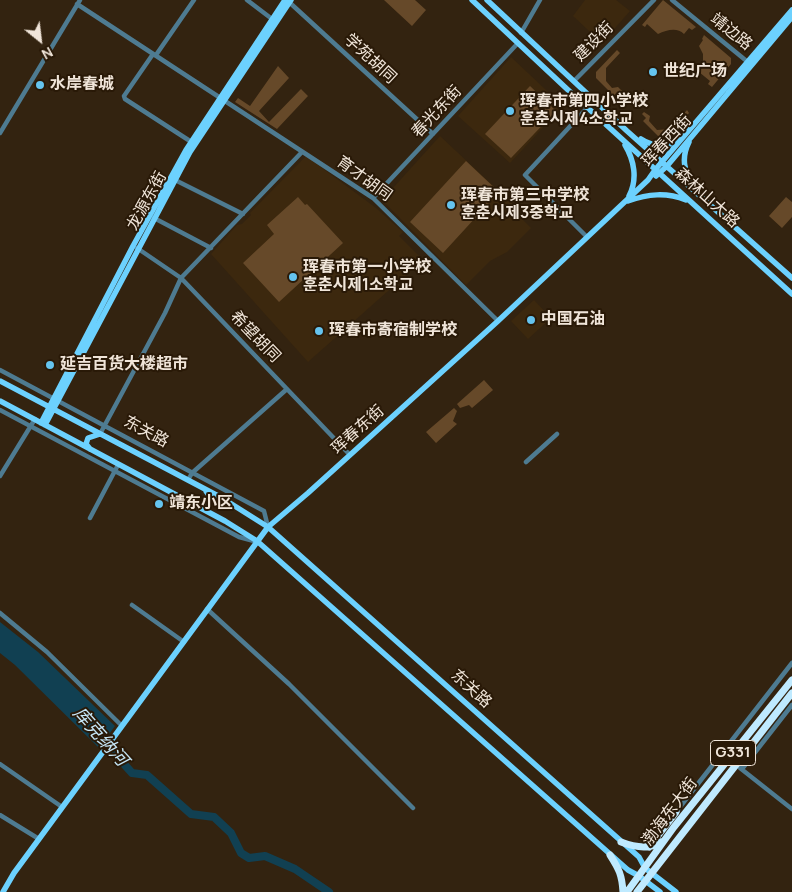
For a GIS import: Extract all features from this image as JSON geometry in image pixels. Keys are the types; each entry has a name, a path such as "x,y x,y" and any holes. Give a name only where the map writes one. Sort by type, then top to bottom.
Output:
{"highway":[{"name":"渤海东大街","path":"625,892 639,876 674,827 792,680"},
{"name":"渤海东大街","path":"637,892 682,834 739,767 792,693"},
{"path":"649,846 676,812"},
{"path":"674,827 682,834"},
{"path":"622,842 633,847 655,846 665,839"},
{"path":"610,854 620,870 625,892"}],"main road":[{"name":"森林山大路","path":"472,0 587,108 792,293"},
{"name":"森林山大路","path":"487,0 627,131 792,278"},
{"name":"龙源东街","path":"222,99 272,19 288,1"},
{"name":"龙源东街","path":"40,422 51,408 135,247 193,143 288,1"},
{"name":"珲春西街","path":"648,180 697,128 792,10"},
{"name":"珲春西街","path":"665,164 688,132 792,17"},
{"path":"697,128 688,144 684,157 686,174 697,193"},
{"path":"627,131 655,146 677,141 688,132"},
{"path":"620,137 631,155 633,164 632,190 626,202"},
{"name":"龙源东街","path":"135,247 154,218 193,143"},
{"name":"珲春东街","path":"3,889 268,527 498,321 648,180"},
{"path":"626,202 650,195 668,194 690,201"},
{"name":"东关路","path":"0,381 201,487 268,527 639,857 645,868 676,892"},
{"name":"东关路","path":"0,401 225,521 257,542 628,870 660,892"},
{"path":"96,453 88,448 86,442 90,436 100,434"},
{"path":"190,502 203,505 209,501 209,495 201,487"}],"street":[{"path":"193,143 124,99 124,96 194,0"},
{"path":"247,0 272,19"},
{"path":"521,33 540,0"},
{"name":"建设街","path":"574,81 654,0"},
{"name":"靖边路","path":"672,0 750,64"},
{"name":"学苑胡同","path":"288,1 433,134"},
{"path":"0,133 78,2"},
{"name":"育才胡同","path":"78,2 155,55 373,198 498,321"},
{"name":"春光东街","path":"373,198 518,43"},
{"path":"587,108 525,175 587,237"},
{"path":"100,434 165,313 181,278 302,152"},
{"path":"174,180 243,214"},
{"path":"154,218 211,248"},
{"name":"希望胡同","path":"135,247 181,278 350,455"},
{"name":"东关路","path":"0,370 264,511 268,527"},
{"path":"188,480 192,473 287,389"},
{"name":"东关路","path":"0,410 239,537 257,542"},
{"path":"0,476 30,427 40,422"},
{"path":"526,462 557,434"},
{"path":"90,518 118,465"},
{"path":"132,605 184,642"},
{"path":"207,609 289,684 413,808"},
{"path":"0,613 58,662 121,728"},
{"name":"渤海东大街","path":"676,812 792,663"},
{"name":"渤海东大街","path":"739,767 792,705"},
{"path":"0,764 62,807"},
{"path":"739,767 792,809"},
{"path":"0,815 39,839"}],"shaded area":[{"path":"384,0 415,0 426,10 412,26"},
{"path":"585,0 616,0 630,11 602,43 573,16"},
{"path":"663,0 696,27 692,30 689,28 684,34 675,30 668,30 658,34 647,24 645,27 642,25"},
{"path":"704,35 731,58 731,64 712,87 708,84 710,81 699,72 703,66 703,54 699,46"},
{"path":"617,50 620,53 606,68 606,81 612,88 618,87 625,94 623,96 618,92 614,96 596,78 596,72"},
{"name":"珲春市第四小学校 훈춘시제4소학교","path":"511,57 563,106 510,163 458,116"},
{"path":"278,66 289,78 259,111 269,122 301,89 308,96 277,129 235,102 238,98 250,106"},
{"path":"530,86 556,111 511,158 485,134"},
{"path":"687,110 689,113 667,139 661,139 643,121 646,118 642,114 644,112 650,116 649,121 657,130 671,129"},
{"name":"珲春市第三中学校 훈춘시제3중학교","path":"440,136 520,211 518,215 531,228 507,252 490,261 466,285 382,200"},
{"name":"珲春市第一小学校 훈춘시제1소학교","path":"306,156 376,208 403,232 399,236 423,260 308,362 211,254 237,225 242,224 251,215 250,213"},
{"path":"466,161 499,192 443,253 410,222"},
{"path":"298,197 305,205 307,204 343,243 279,302 243,263 274,234 267,225"},
{"path":"786,197 792,202 792,217 782,228 769,216"},
{"path":"534,300 551,318 528,339 511,321"},
{"path":"484,380 493,390 472,408 469,405 460,408 457,404"},
{"path":"454,408 457,411 453,421 457,424 436,443 426,432"}],"water":[{"path":"0,622 38,652 115,726 99,748 15,665 0,653"}],"waterway":[{"name":"库克纳河","path":"98,735 132,773 147,775 191,814 214,817 231,833 241,853 249,858 265,856 295,869 329,892"}],"place":[{"name":"世纪广场","path":"653,72"},
{"name":"水岸春城","path":"40,85"},
{"name":"珲春市第四小学校 훈춘시제4소학교","path":"510,111"},
{"name":"珲春市第三中学校 훈춘시제3중학교","path":"451,205"},
{"name":"珲春市第一小学校 훈춘시제1소학교","path":"293,277"},
{"name":"中国石油","path":"531,320"},
{"name":"珲春市寄宿制学校","path":"319,331"},
{"name":"延吉百货大楼超市","path":"50,365"},
{"name":"靖东小区","path":"159,504"}]}
